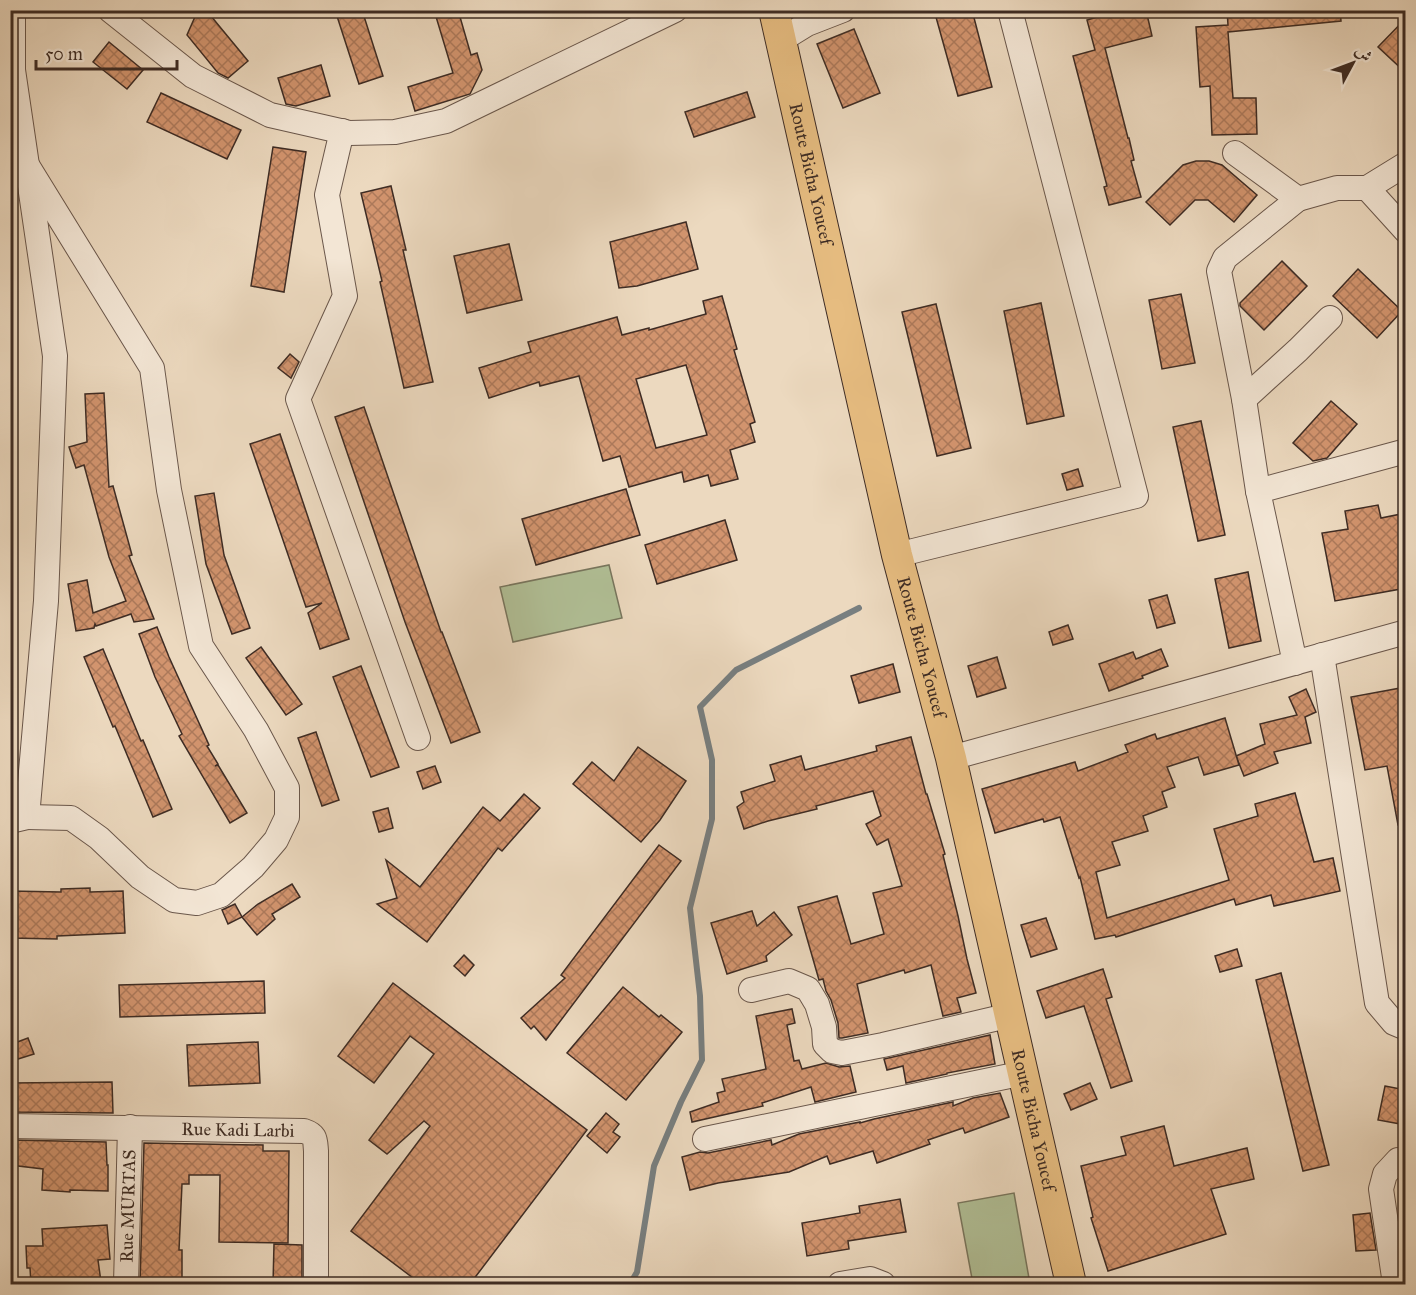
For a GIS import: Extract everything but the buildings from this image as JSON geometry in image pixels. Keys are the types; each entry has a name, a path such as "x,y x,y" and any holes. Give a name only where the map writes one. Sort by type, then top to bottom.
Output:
{"main road":[{"name":"Route Bicha Youcef","path":"774,10 897,555 951,758 1071,1284"}],"street":[{"path":"13,10 13,70 19,158 55,356 46,601 19,819 71,818 99,838 148,883 174,900 197,903 221,895 253,867 276,840 286,817 287,788 256,730 201,646 169,490 152,368 19,158"},
{"path":"110,10 193,76 270,115 349,133 395,132 446,121 675,10"},
{"path":"781,40 807,24 843,10"},
{"path":"897,555 1136,496 1010,10"},
{"path":"342,131 327,195 345,296 298,399 418,738"},
{"path":"1235,153 1298,199"},
{"path":"1295,663 1258,491 1244,399 1219,271 1225,258 1298,199 1337,188 1367,188 1406,165"},
{"path":"1367,188 1406,231"},
{"path":"1244,399 1330,318"},
{"path":"1258,491 1406,451"},
{"path":"951,758 1406,632"},
{"path":"1322,655 1377,1003 1394,1023 1406,1028"},
{"path":"752,990 789,981 808,989 817,1004 824,1027 825,1044 832,1051 842,1053 1011,1015"},
{"path":"705,1139 1024,1073"},
{"name":"Rue Kadi Larbi","path":"10,1126 304,1131 312,1134 316,1140 316,1284"},
{"name":"Rue MURTAS","path":"126,1284 130,1127"},
{"path":"1395,1284 1381,1189 1385,1174 1398,1160 1406,1160"},
{"path":"840,1284 870,1279 883,1284"}],"green space":[{"path":"609,565 622,618 513,642 500,587"},
{"path":"1014,1193 1030,1284 973,1284 958,1203"}],"waterway":[{"path":"630,1284 637,1272 654,1166 681,1102 702,1060 700,996 690,908 712,819 712,760 700,707 736,670 859,608"}]}
